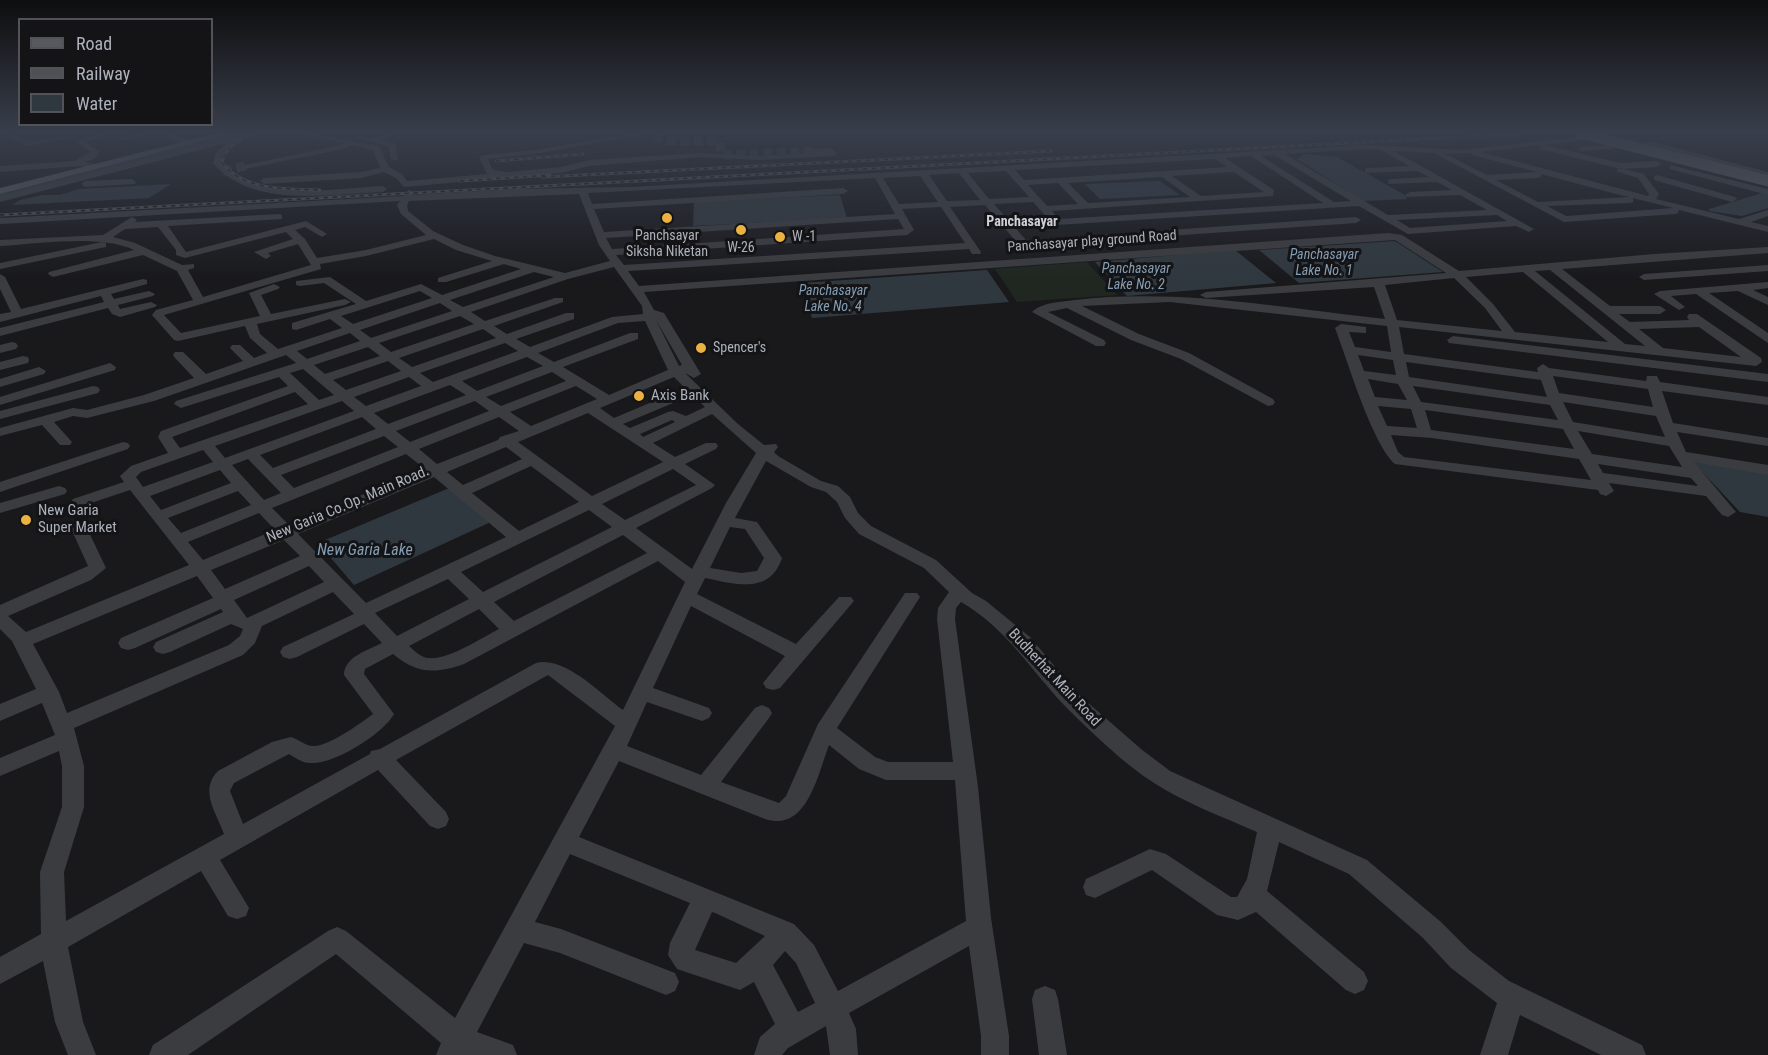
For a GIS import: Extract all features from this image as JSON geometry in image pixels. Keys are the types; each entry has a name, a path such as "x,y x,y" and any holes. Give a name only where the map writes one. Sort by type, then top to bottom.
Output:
{"main road":[{"path":"0,191 35,182"}],"street":[{"path":"0,199 65,182"},
{"path":"69,182 127,182"},
{"path":"247,182 289,191 412,188 402,205 404,212 435,236 455,246 504,261 550,271 564,277"},
{"path":"252,184 258,182"},
{"path":"0,221 408,194 582,191 754,182"},
{"path":"839,182 853,210"},
{"path":"609,252 907,232 909,230 882,182"},
{"path":"928,182 985,265"},
{"path":"971,182 1039,261"},
{"path":"1022,183 1032,182"},
{"path":"1062,182 1086,206"},
{"path":"1176,182 1199,199"},
{"path":"1044,209 1267,195 1271,192 1256,182"},
{"path":"1297,182 1381,236"},
{"path":"1325,182 1412,234 1394,236"},
{"path":"1444,182 1529,229"},
{"path":"1493,182 1564,219 1686,209 1704,201 1677,192 1715,182"},
{"path":"1582,182 1768,229"},
{"path":"1538,204 1647,199 1653,194 1645,182"},
{"path":"1682,182 1693,188 1732,199"},
{"path":"1701,182 1745,194"},
{"path":"1731,182 1768,192"},
{"path":"1022,183 1072,240"},
{"path":"1217,184 1234,196"},
{"name":"Budherhat Main Road","path":"582,191 609,252 652,313 681,369 714,408 767,450 824,484 844,500 851,515 865,530 930,564 953,600 1023,642 1071,699 1132,755 1162,777 1359,867 1432,930 1508,1012 1561,1022 1619,1052"},
{"path":"600,235 653,217 843,191"},
{"path":"1523,197 1614,191"},
{"path":"1410,195 1461,192"},
{"path":"1577,194 1620,215"},
{"path":"589,207 653,217 785,222 853,210 899,212 942,205 1036,199"},
{"path":"1150,202 1203,249"},
{"path":"1456,203 1480,202"},
{"path":"1056,222 1332,205 1415,206"},
{"path":"1385,218 1498,212"},
{"path":"105,238 143,213"},
{"path":"1739,222 1763,218 1768,213"},
{"path":"124,226 313,215"},
{"path":"1408,231 1558,215"},
{"path":"1023,243 1356,220"},
{"path":"212,221 213,227 222,226"},
{"path":"785,222 798,268"},
{"path":"161,224 182,250 180,253 198,263"},
{"path":"185,255 309,224 322,234"},
{"path":"267,318 255,293 317,267 300,240 289,229"},
{"path":"315,262 366,253 435,236"},
{"path":"1394,236 1456,274 1538,356 1568,426 1602,486"},
{"name":"Panchasayar play ground Road","path":"637,290 798,268 985,265 1394,236"},
{"path":"0,243 105,238 120,242 181,269 187,274 195,297 201,301"},
{"path":"266,256 259,252 300,240"},
{"path":"0,266 120,242"},
{"path":"181,404 576,273 619,266 798,268 971,246"},
{"path":"0,318 18,314 61,287 144,251"},
{"path":"1100,343 1038,312 1042,309 1119,300 1170,299 1266,290 1377,284 1381,281 1456,274 1672,256 1767,251"},
{"path":"181,269 222,255 233,257"},
{"path":"1672,256 1768,302"},
{"path":"45,257 61,287 107,297 150,299"},
{"path":"465,292 442,280 504,261"},
{"path":"1553,267 1659,351"},
{"path":"0,432 77,411 87,414 149,398 202,378 534,268"},
{"path":"1644,277 1768,268"},
{"path":"1526,269 1621,347"},
{"path":"0,277 18,314"},
{"path":"360,302 323,278 271,285 201,301 160,312 158,315 178,337 267,318 360,302 417,286 606,399"},
{"path":"0,332 107,297 143,282"},
{"path":"1377,284 1393,328 1403,380 1416,406 1425,433"},
{"path":"1679,307 1660,294 1768,285"},
{"path":"1697,291 1768,339"},
{"path":"1170,299 1393,328 1621,347 1646,356 1659,351 1763,366"},
{"path":"322,379 560,300"},
{"path":"297,326 332,315 360,302"},
{"path":"1070,305 1135,337 1185,356 1268,402"},
{"path":"1610,310 1660,310"},
{"path":"79,502 137,489 222,464 616,320 652,313"},
{"path":"332,315 431,387"},
{"path":"0,766 64,732 236,650 249,641 252,633 137,489 128,476 130,473 570,316"},
{"path":"250,322 254,334 304,364 517,537"},
{"path":"1627,326 1700,322 1768,329"},
{"path":"1700,322 1763,366"},
{"path":"1709,492 1602,486 1400,461 1392,454 1381,430 1341,328 1393,328 1520,340 1646,356 1768,378"},
{"path":"270,474 634,336"},
{"path":"237,348 251,362"},
{"path":"1350,350 1768,401"},
{"path":"179,356 202,378"},
{"path":"1646,356 1665,420 1678,449 1709,492 1728,512"},
{"path":"0,366 22,360"},
{"path":"0,401 45,389 70,378 110,367"},
{"name":"New Garia Co.Op. Main Road.","path":"22,641 681,369"},
{"path":"0,383 39,371"},
{"path":"281,372 317,405"},
{"path":"1358,374 1555,399 1768,442"},
{"path":"452,380 529,431"},
{"path":"178,540 578,381"},
{"path":"454,1047 614,750 640,692 725,521 767,450 694,385 613,423"},
{"path":"177,455 165,437 171,432 297,387"},
{"path":"0,415 93,390"},
{"path":"1370,401 1568,426 1768,470"},
{"path":"237,837 219,791 219,784 237,770 280,748 291,745 307,754 320,754 378,724 384,714 354,675 354,669 366,658 707,485 588,406"},
{"path":"636,438 686,422 714,408"},
{"path":"45,420 65,442"},
{"path":"1381,430 1425,433 1696,474"},
{"path":"505,440 660,553 694,582 798,654"},
{"path":"206,445 262,507 394,644 420,666 438,666 457,659 660,553"},
{"path":"0,487 123,446"},
{"path":"290,652 449,570 711,446"},
{"path":"250,453 292,495"},
{"path":"463,491 533,460"},
{"path":"159,516 242,485"},
{"path":"0,508 59,491"},
{"path":"694,582 755,578 764,575 769,569 773,558 751,525 725,521"},
{"path":"0,612 85,576 97,568 77,524"},
{"path":"163,647 234,608 311,558"},
{"path":"449,570 512,630"},
{"path":"128,643 234,608 337,583"},
{"path":"614,750 781,813 789,809 795,802 825,730 911,597"},
{"path":"953,600 946,619 965,771 979,927 996,1055"},
{"path":"773,683 844,601"},
{"path":"0,619 22,641 49,692 64,732 73,766 73,807 52,872 51,893 56,961 69,1022 82,1055"},
{"path":"0,971 379,757 543,668 559,672 626,724"},
{"path":"0,713 49,692"},
{"path":"640,692 702,713"},
{"path":"705,786 762,713"},
{"path":"825,730 867,763 886,771 965,771"},
{"path":"379,757 438,819"},
{"path":"1095,887 1150,859 1158,861 1226,907 1238,909 1248,904 1254,894 1270,828"},
{"path":"566,842 785,932 805,954 832,1008 842,1029 844,1055"},
{"path":"204,856 237,908"},
{"path":"1254,894 1355,981"},
{"path":"706,898 683,943 681,955 686,960 740,977 785,932"},
{"path":"765,1052 778,1038 979,927"},
{"path":"518,929 561,940 666,982"},
{"path":"163,1055 337,939 454,1047 503,1055"},
{"path":"757,962 793,1030"},
{"path":"1045,999 1053,1055"},
{"path":"1494,1055 1508,1012"}],"shaded area":[{"path":"1087,262 1117,295 1017,302 995,269"}],"water":[{"path":"1162,182 1180,195 1100,199 1085,184"},
{"path":"1334,182 1382,182 1405,195 1407,199 1363,201"},
{"path":"171,184 149,198 12,205 20,200 42,195 60,195 78,189"},
{"path":"1768,193 1768,208 1742,216 1709,211 1709,209"},
{"path":"840,195 847,218 693,226 694,202"},
{"name":"Panchasayar Lake No. 1","path":"1395,241 1443,272 1299,283 1259,250"},
{"name":"Panchasayar Lake No. 2","path":"1235,250 1276,283 1127,296 1095,262"},
{"name":"Panchasayar Lake No. 4","path":"987,270 1009,302 812,318 802,283"},
{"path":"1691,460 1768,473 1768,517 1740,512"},
{"name":"New Garia Lake","path":"454,486 493,521 354,585 318,543"}],"waterway":[{"path":"0,196 53,182"}],"railway":[{"path":"250,182 267,187 320,190"},
{"path":"0,215 614,182"}],"place":[{"name":"Panchsayar Siksha Niketan","path":"667,218"},
{"name":"W-26","path":"741,230"},
{"name":"W -1","path":"780,237"},
{"name":"Spencer's","path":"701,348"},
{"name":"Axis Bank","path":"639,396"},
{"name":"New Garia Super Market","path":"26,520"}],"district":[{"name":"Panchasayar","path":"1022,222"}]}
